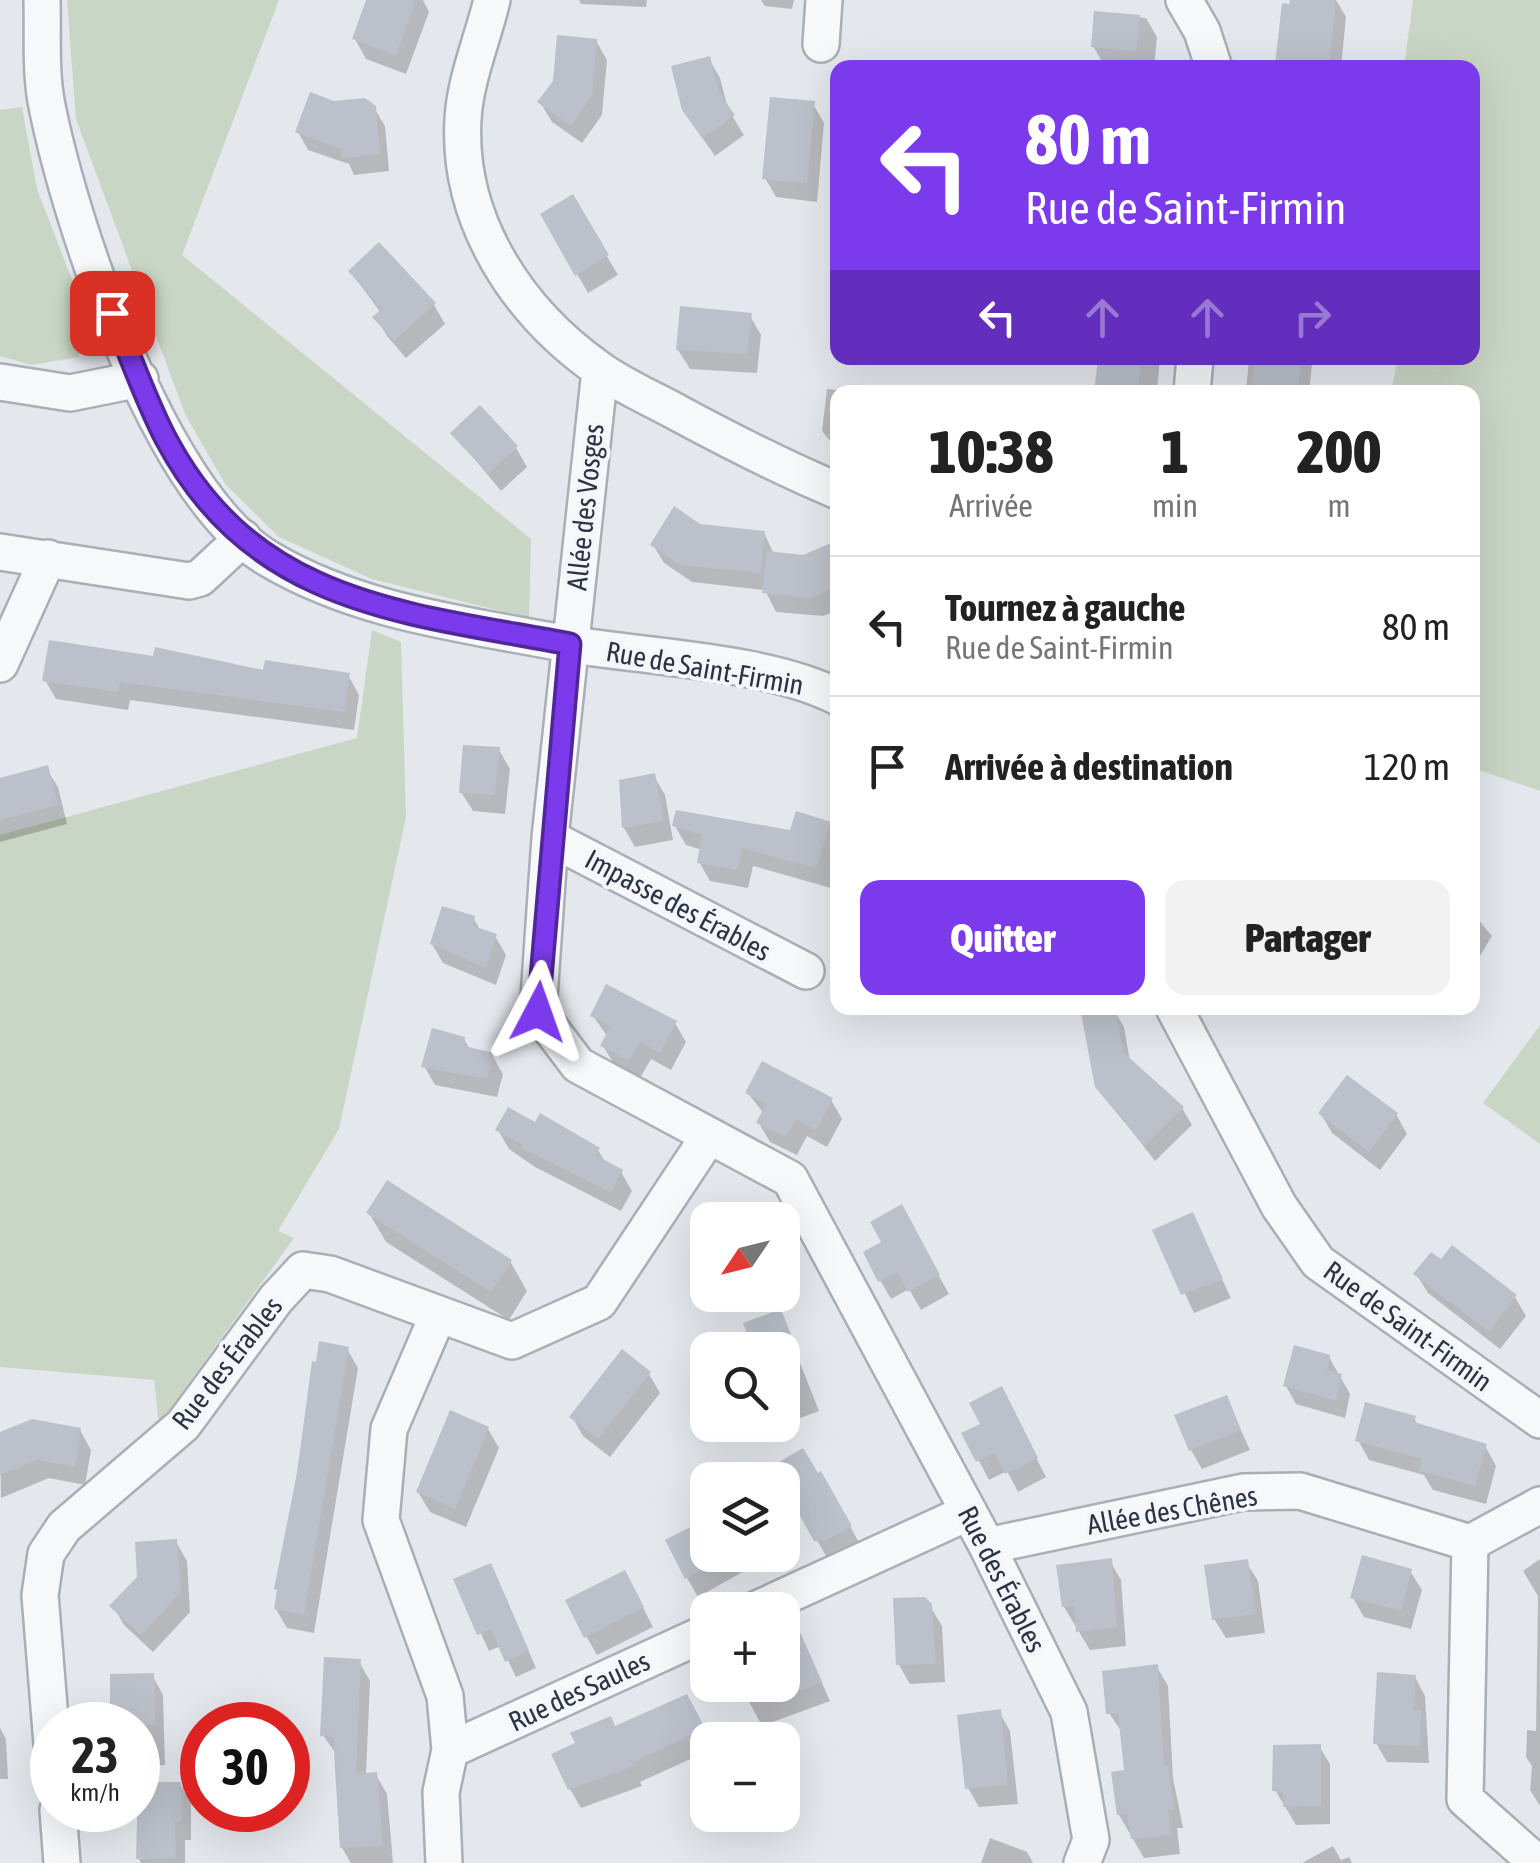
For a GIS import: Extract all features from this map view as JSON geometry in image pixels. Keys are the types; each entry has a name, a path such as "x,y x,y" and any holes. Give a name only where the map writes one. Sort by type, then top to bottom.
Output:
{"street":[{"name":"Rue de Saint-Firmin","path":"42,0 46,102 77,217 140,379 167,440 209,502 265,557 308,580 386,610 771,675 830,694"},
{"path":"492,0 463,116 464,158 472,202 494,259 543,322 600,370 769,463 830,487"},
{"path":"821,44 824,0"},
{"path":"1184,0 1202,31 1211,60"},
{"name":"Allée des Vosges","path":"570,644 600,370"},
{"path":"0,382 70,394 140,379"},
{"path":"0,552 189,581 200,578 244,538"},
{"path":"0,664 48,558"},
{"name":"Rue des Érables","path":"570,644 550,838 538,1012 578,1065 790,1179 987,1546 1069,1712 1091,1840 1082,1863"},
{"name":"Impasse des Érables","path":"550,838 806,971"},
{"name":"Rue de Saint-Firmin","path":"1178,1015 1279,1206 1318,1262 1540,1420"},
{"name":"Rue des Érables","path":"49,1702 40,1595 46,1554 64,1527 183,1425 276,1299 303,1270 330,1274 512,1341 599,1302 709,1136"},
{"path":"438,1315 389,1429 380,1520 445,1696 450,1750 440,1792 444,1863"},
{"name":"Allée des Chênes","path":"987,1546 1243,1492 1300,1491 1470,1543"},
{"path":"1536,1863 1466,1798 1470,1543 1540,1505"},
{"path":"794,1592 969,1512"},
{"name":"Rue des Saules","path":"450,1750 690,1640"},
{"path":"60,1832 62,1863"}],"green space":[{"path":"67,0 279,0 182,255 531,539 529,618 372,579 279,537 225,484 185,414 76,119"},
{"path":"1413,0 1540,0 1540,791 1480,770 1480,385 1392,385 1397,365 1480,365 1480,60 1405,60"},
{"path":"22,107 37,189 76,290 79,357 31,365 0,356 0,110"},
{"path":"372,630 401,642 406,817 339,1129 278,1231 294,1238 159,1424 154,1380 0,1367 0,835 357,738"},
{"path":"1540,1025 1540,1144 1483,1103"}],"building":[{"path":"366,0 416,0 396,56 352,39"},
{"path":"1290,0 1336,0 1330,60 1275,60 1282,3 1289,4"},
{"path":"1094,11 1140,15 1136,51 1091,47"},
{"path":"557,35 597,39 592,95 571,126 537,102 553,81"},
{"path":"710,56 719,92 735,115 702,138 682,110 671,66"},
{"path":"310,92 334,101 365,98 376,106 380,154 342,158 341,149 295,132"},
{"path":"770,97 815,101 807,183 762,179"},
{"path":"573,194 609,255 575,276 540,214"},
{"path":"379,242 436,303 394,341 372,317 382,309 348,271"},
{"path":"680,306 752,313 747,354 676,350"},
{"path":"1097,365 1140,365 1139,385 1095,385"},
{"path":"1254,365 1300,365 1299,385 1252,385"},
{"path":"480,405 518,446 488,474 450,433"},
{"path":"674,506 700,524 765,531 761,573 680,565 650,545"},
{"path":"830,543 830,590 811,598 762,593 767,551 803,555"},
{"path":"49,640 153,656 155,647 263,670 265,660 350,673 344,712 120,682 118,692 42,681"},
{"path":"463,745 500,747 495,795 459,793"},
{"path":"48,765 58,805 0,820 0,778"},
{"path":"655,773 664,821 622,828 619,780"},
{"path":"676,810 790,830 796,811 830,822 816,868 742,848 738,870 697,863 702,835 672,826"},
{"path":"442,906 475,916 473,926 497,934 486,968 430,944"},
{"path":"606,984 677,1021 660,1053 640,1042 629,1061 600,1046 610,1026 590,1016"},
{"path":"1081,1015 1116,1015 1123,1052 1184,1107 1144,1146 1095,1087"},
{"path":"432,1028 465,1037 464,1046 494,1053 487,1079 421,1067"},
{"path":"762,1061 833,1098 816,1130 796,1119 786,1137 756,1123 766,1104 745,1093"},
{"path":"1347,1075 1398,1113 1369,1152 1318,1113"},
{"path":"508,1107 535,1122 540,1113 600,1148 596,1155 623,1170 611,1193 521,1148 523,1145 495,1130"},
{"path":"387,1180 512,1260 491,1292 366,1213"},
{"path":"902,1204 940,1275 908,1292 897,1272 878,1282 863,1252 881,1242 870,1222"},
{"path":"1193,1212 1223,1279 1181,1295 1152,1230"},
{"path":"1452,1245 1517,1295 1489,1332 1413,1274 1431,1252 1441,1259"},
{"path":"782,1312 790,1332 746,1332 743,1323"},
{"path":"319,1341 349,1347 304,1615 274,1609 274,1589 297,1473 312,1361 316,1362"},
{"path":"1294,1345 1330,1355 1327,1370 1342,1374 1336,1401 1283,1386"},
{"path":"622,1349 651,1372 598,1439 569,1417"},
{"path":"1002,1386 1038,1458 1005,1474 995,1453 976,1462 961,1433 980,1424 969,1403"},
{"path":"1227,1395 1241,1430 1189,1451 1174,1415"},
{"path":"1365,1402 1416,1416 1414,1422 1487,1444 1475,1486 1419,1471 1422,1459 1355,1441"},
{"path":"450,1410 489,1427 455,1509 416,1492"},
{"path":"32,1419 81,1428 75,1467 37,1460 0,1475 0,1432"},
{"path":"803,1448 818,1473 821,1471 852,1526 824,1541 814,1541 800,1516 800,1462 779,1462"},
{"path":"690,1527 690,1572 698,1572 685,1579 665,1540"},
{"path":"177,1539 181,1592 141,1635 109,1606 137,1577 135,1542"},
{"path":"1362,1555 1412,1569 1401,1611 1350,1598"},
{"path":"1112,1558 1117,1627 1076,1632 1074,1606 1062,1607 1056,1565"},
{"path":"1248,1559 1256,1614 1212,1620 1204,1565"},
{"path":"491,1563 529,1651 505,1662 491,1629 477,1635 453,1579"},
{"path":"625,1570 644,1607 584,1638 565,1600"},
{"path":"925,1597 932,1604 936,1664 896,1665 893,1598"},
{"path":"800,1632 822,1682 800,1691"},
{"path":"324,1657 361,1659 356,1774 377,1772 383,1846 340,1848 333,1737 320,1736"},
{"path":"1158,1664 1164,1766 1168,1765 1174,1809 1168,1810 1171,1835 1131,1839 1127,1814 1117,1815 1111,1772 1124,1770 1118,1713 1106,1714 1102,1671"},
{"path":"1377,1672 1416,1675 1414,1710 1421,1710 1420,1746 1373,1744"},
{"path":"154,1673 155,1702 110,1702 110,1674"},
{"path":"687,1694 702,1722 690,1722 690,1735 632,1763 634,1766 568,1790 551,1754 575,1743 570,1733 611,1716 615,1726"},
{"path":"1001,1709 1008,1785 965,1789 957,1715"},
{"path":"1321,1744 1321,1806 1283,1807 1283,1792 1272,1791 1273,1745"},
{"path":"160,1782 180,1782 176,1858 136,1859 137,1832 160,1832"}],"route":[{"path":"112,313 167,440 209,502 265,557 323,587 386,610 570,644 550,838 538,1012"}]}
